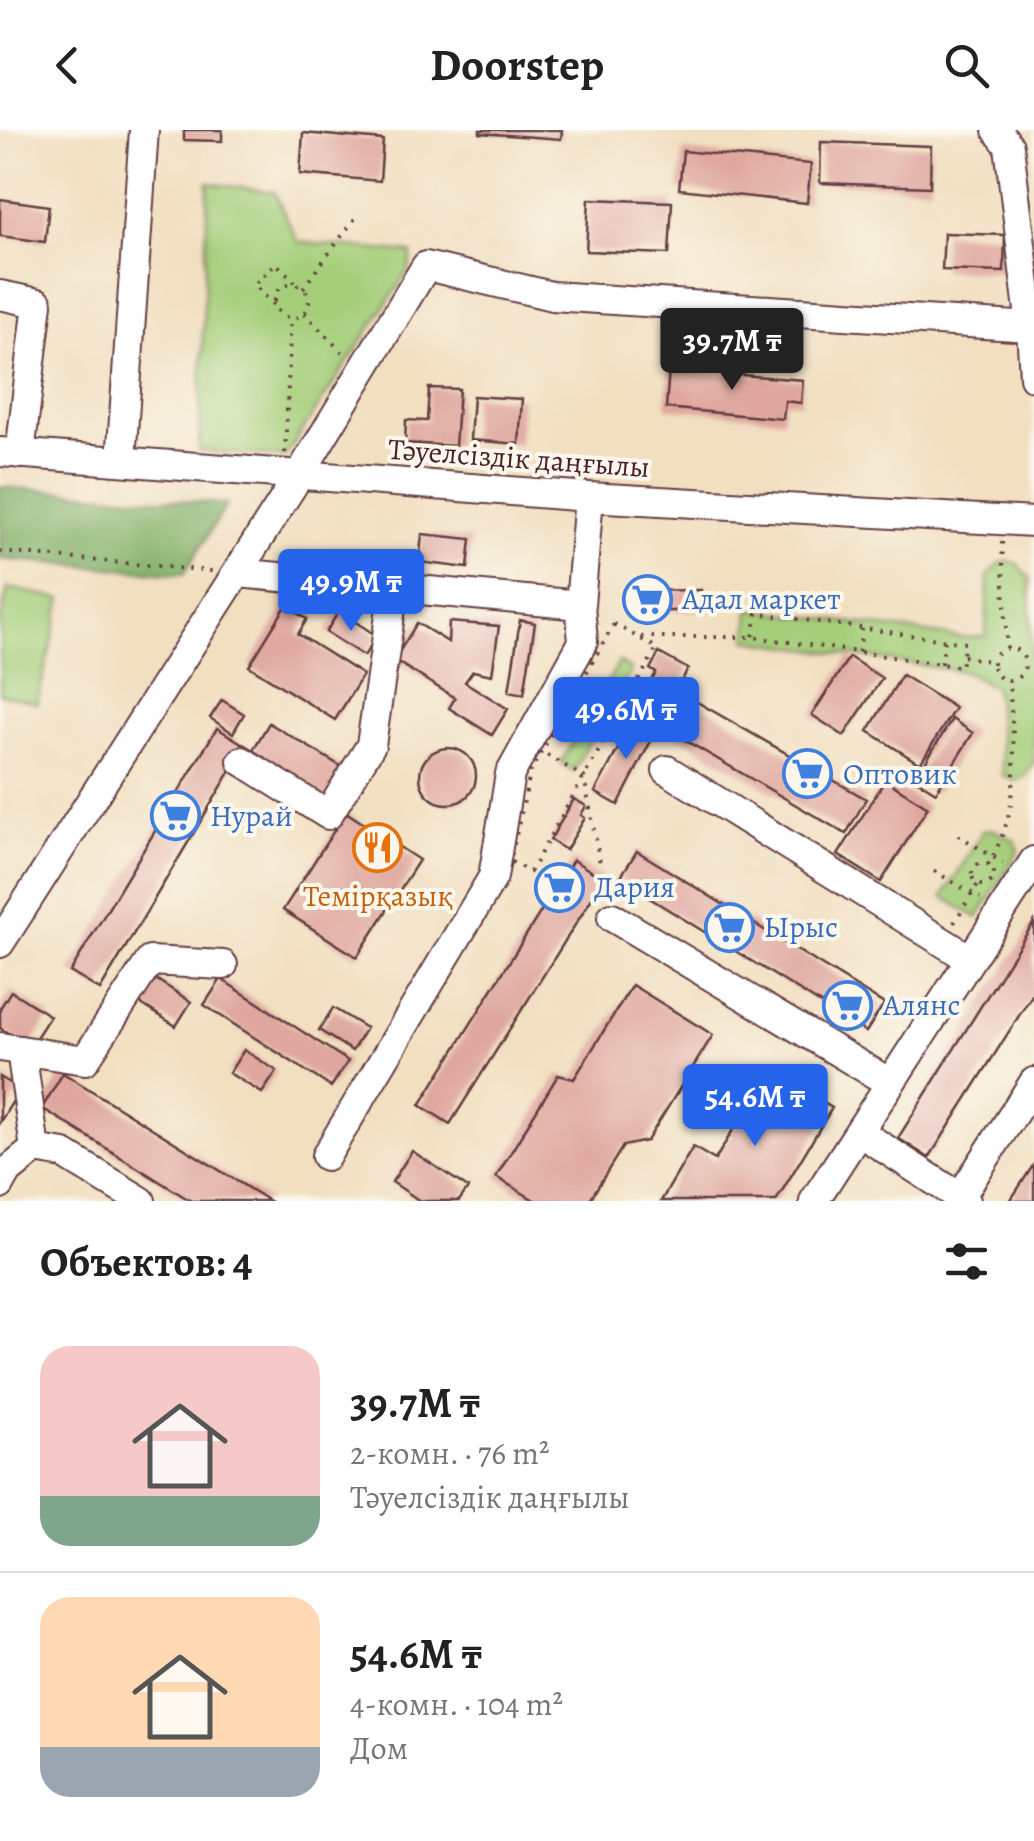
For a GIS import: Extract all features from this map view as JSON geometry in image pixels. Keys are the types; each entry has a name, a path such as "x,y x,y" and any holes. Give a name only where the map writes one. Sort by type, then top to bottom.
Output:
{"street":[{"path":"121,461 144,130"},
{"path":"1013,138 1034,377"},
{"path":"0,943 237,574 293,474 426,266 552,296 1031,326"},
{"path":"0,295 38,302 10,453"},
{"name":"Тәуелсіздік даңғылы","path":"10,453 588,497 1034,522"},
{"path":"326,1156 494,877 510,774 583,642 580,605 588,497"},
{"path":"237,574 580,605"},
{"path":"242,761 328,814 371,745 394,588"},
{"path":"667,770 970,959"},
{"path":"814,1201 1029,868"},
{"path":"612,917 890,1083"},
{"path":"35,1148 11,1048 85,1060 150,961 222,965"},
{"path":"859,1132 963,1199 1034,1082"},
{"path":"0,1185 8,1171 35,1148"},
{"path":"35,1148 64,1154 140,1201"}],"path":[{"path":"300,286 359,213"},
{"path":"276,263 308,297 304,313 291,318 283,315 254,285 276,263"},
{"path":"276,307 278,291 286,284 300,286"},
{"path":"304,313 361,373"},
{"path":"291,318 293,474"},
{"path":"1001,522 1007,648"},
{"path":"0,552 237,574"},
{"path":"638,637 753,637 961,666 964,643 757,613 753,637"},
{"path":"614,624 638,637 657,648 530,872 510,860 531,770 614,624"},
{"path":"859,652 862,628"},
{"path":"941,664 944,640"},
{"path":"1007,648 1021,653 1025,666 1019,676 1009,680 999,676 993,662 997,652 1007,648"},
{"path":"962,656 993,662"},
{"path":"1025,666 1032,667"},
{"path":"988,864 1006,835 1016,781 1009,680"},
{"path":"541,752 584,777 600,864"},
{"path":"958,835 993,856 1029,868"},
{"path":"988,864 994,874 992,881 978,884 972,870 988,864"},
{"path":"934,871 1001,912"},
{"path":"942,942 978,884"}],"green space":[{"path":"208,183 274,192 298,242 412,253 409,270 285,457 199,451"},
{"path":"0,487 227,504 184,574 0,559"},
{"path":"1000,563 1018,564 1030,578 1034,762 1025,776 1015,781 1003,776 995,688 967,672 747,640 750,609 964,638 986,636 988,576"},
{"path":"8,588 62,599 37,703 0,694 0,621"},
{"path":"619,662 631,670 573,771 561,763"},
{"path":"992,829 1014,840 1019,850 978,918 943,897 983,831"}],"building":[{"path":"184,130 222,130 222,141 184,140"},
{"path":"480,130 562,130 561,139"},
{"path":"303,133 383,140 380,181 300,174"},
{"path":"821,142 931,146 930,187 820,183"},
{"path":"683,151 811,164 807,203 679,189"},
{"path":"0,199 49,206 45,242 0,236"},
{"path":"589,199 672,202 669,254 586,251"},
{"path":"944,233 1005,235 1004,272 942,270"},
{"path":"669,369 803,380 801,403 785,401 783,419 666,408"},
{"path":"429,388 459,389 455,446 405,443 406,420 427,421"},
{"path":"473,396 522,399 519,444 470,440"},
{"path":"422,534 471,539 468,568 419,562"},
{"path":"701,590 701,611 640,607 640,591"},
{"path":"286,606 307,619 298,634 363,675 335,720 249,666"},
{"path":"339,611 377,636 364,656 326,632"},
{"path":"520,620 535,623 524,694 509,691"},
{"path":"449,622 499,626 492,675 473,671 465,682 508,709 492,735 449,708 455,698 394,660 417,623 448,642"},
{"path":"659,653 688,669 664,712 641,700 656,673 650,669"},
{"path":"849,657 882,678 844,736 812,715"},
{"path":"902,675 955,708 920,764 868,731"},
{"path":"678,691 866,799 846,834 659,725"},
{"path":"222,700 244,714 233,733 210,718"},
{"path":"634,719 656,731 618,805 595,792"},
{"path":"952,719 973,733 936,792 915,779"},
{"path":"269,723 347,770 327,804 242,752 100,990 70,972 217,728 253,750"},
{"path":"448,748 468,756 476,776 468,796 448,804 428,796 420,776 428,756"},
{"path":"885,780 928,807 881,882 838,855"},
{"path":"574,799 586,806 581,815 585,818 566,850 550,840"},
{"path":"346,812 419,860 357,957 283,910"},
{"path":"637,851 884,1004 866,1032 619,879"},
{"path":"573,860 604,879 450,1124 420,1105"},
{"path":"1034,922 1034,992 929,1158 898,1138"},
{"path":"154,978 191,1002 176,1026 138,1002"},
{"path":"221,979 348,1061 331,1087 204,1005"},
{"path":"632,985 713,1035 647,1141 623,1146 589,1201 536,1201 496,1177 558,1075 574,1079"},
{"path":"11,991 50,1016 30,1047 0,1028 0,1008"},
{"path":"333,1008 366,1028 352,1051 319,1030"},
{"path":"244,1050 277,1071 262,1093 229,1073"},
{"path":"769,1070 832,1108 776,1201 661,1201 693,1147 715,1160"},
{"path":"63,1073 269,1201 191,1201 42,1108"},
{"path":"0,1077 20,1090 0,1122"},
{"path":"412,1151 468,1188 459,1201 420,1201 392,1182"},
{"path":"1034,1164 1034,1201 1010,1201"}],"place":[{"name":"Адал маркет","path":"647,599"},
{"name":"Оптовик","path":"808,774"},
{"name":"Нурай","path":"175,816"},
{"name":"Темірқазық","path":"378,847"},
{"name":"Дария","path":"559,887"},
{"name":"Ырыс","path":"729,927"},
{"name":"Алянс","path":"848,1005"}]}
